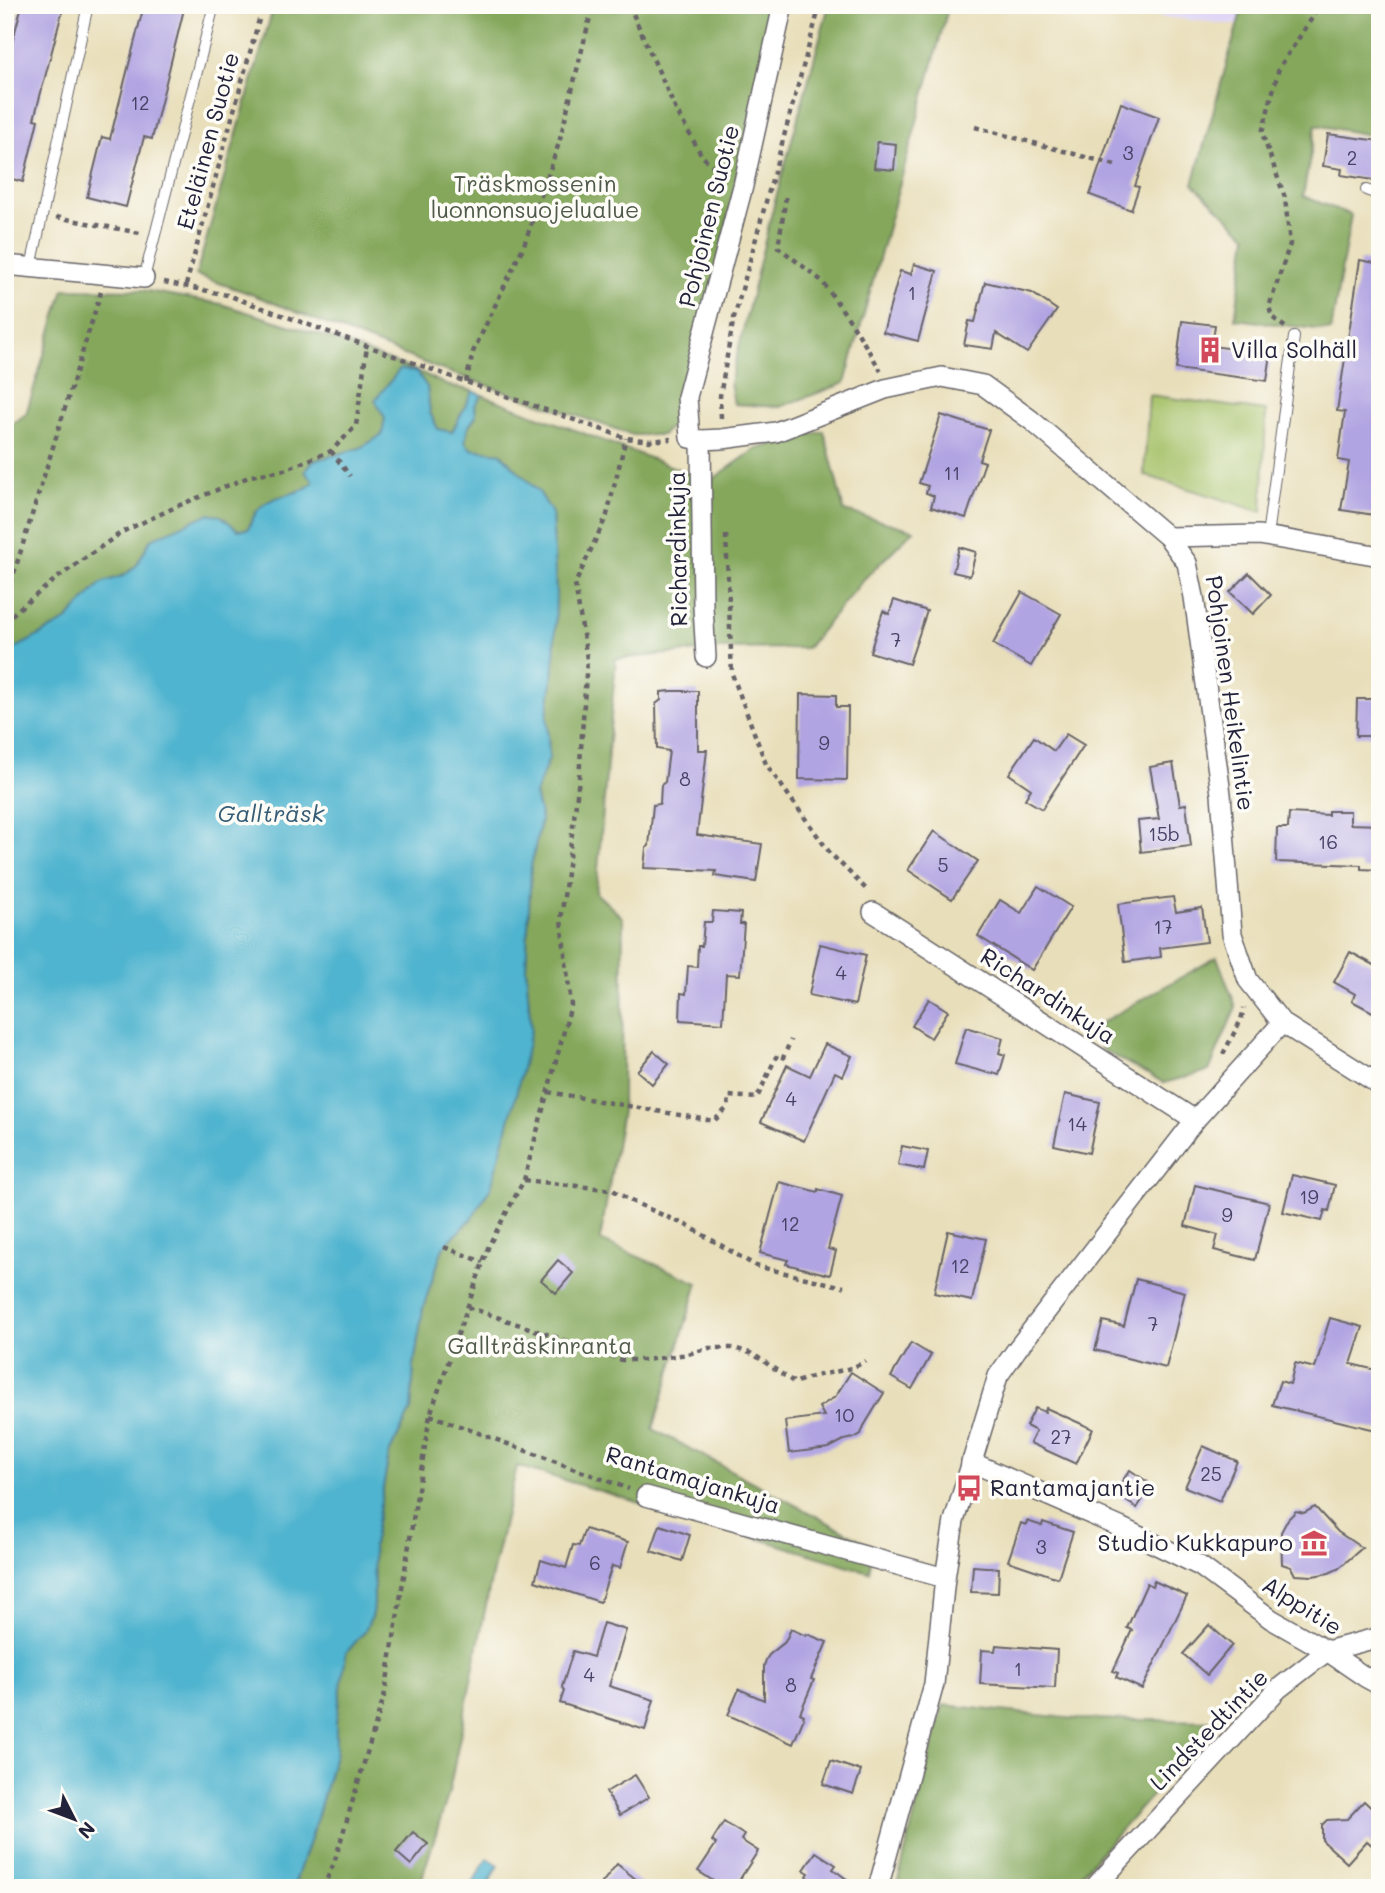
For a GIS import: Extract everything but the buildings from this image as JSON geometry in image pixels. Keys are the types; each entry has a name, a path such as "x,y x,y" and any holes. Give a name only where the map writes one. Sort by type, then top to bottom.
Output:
{"street":[{"name":"Pohjoinen Suotie","path":"695,439 687,397 743,186 783,5"},
{"path":"5,265 144,278"},
{"name":"Pohjoinen Heikelintie","path":"695,439 722,439 776,432 885,389 942,377 983,385 1031,421 1168,537 1187,563 1194,597 1221,794 1232,934 1250,984 1282,1023 1380,1085"},
{"name":"Richardinkuja","path":"695,439 706,657"},
{"path":"1168,537 1259,535 1380,556"},
{"name":"Richardinkuja","path":"873,912 1195,1120"},
{"path":"878,1888 934,1684 954,1521 998,1376 1195,1120 1282,1023"},
{"name":"Alppitie","path":"971,1462 1200,1566 1271,1619 1328,1650 1380,1685"},
{"name":"Rantamajankuja","path":"646,1496 945,1578"},
{"name":"Lindstedtintie","path":"1094,1888 1278,1689 1328,1650 1380,1637"}],"lane":[{"path":"31,267 88,5"},
{"path":"144,278 214,5"},
{"path":"1366,190 1380,195"},
{"path":"1268,536 1294,337"}],"path":[{"name":"Eteläinen Suotie","path":"186,285 263,5"},
{"path":"467,382 473,352 524,245 559,143 593,5"},
{"path":"629,5 676,110 702,156 731,181 743,186"},
{"path":"722,439 720,396 733,322 820,5"},
{"path":"1294,337 1289,329 1272,317 1269,307 1290,244 1284,198 1262,133 1279,68 1312,18 1317,5"},
{"path":"975,127 1115,165"},
{"path":"786,198 778,247 822,281 883,373"},
{"path":"43,214 155,236"},
{"path":"5,603 107,275"},
{"path":"144,278 227,295 626,438 650,441 695,439"},
{"path":"5,623 57,578 122,532 251,476 284,470 331,451 356,426 367,346"},
{"path":"323,1888 334,1863 385,1693 430,1415 489,1245 524,1180 571,1005 561,920 579,779 587,659 575,584 607,515 626,438"},
{"path":"331,451 350,476"},
{"path":"726,522 732,674 766,764 830,853 866,889"},
{"path":"1218,1064 1241,1020 1250,984"},
{"path":"548,1092 714,1121 728,1107 729,1096 757,1098 776,1057 782,1060 791,1040"},
{"path":"524,1180 612,1190 690,1227 756,1266 844,1287"},
{"path":"444,1247 483,1262"},
{"path":"468,1307 622,1360 646,1360 709,1348 734,1348 753,1354 795,1383 808,1377 844,1371 866,1361"},
{"name":"Rantamajankuja","path":"430,1415 646,1496"}],"shaded area":[{"path":"1124,5 1243,5 1236,25 1163,17"}],"green space":[{"name":"Träskmossenin luonnonsuojelualue","path":"274,5 775,5 720,254 677,421 662,435 633,435 437,368 196,275"},
{"path":"829,5 949,5 845,383 780,407 734,404 730,383 772,212"},
{"path":"1243,5 1380,5 1380,137 1316,125 1303,196 1351,215 1331,331 1235,319 1247,236 1193,184"},
{"path":"64,289 142,290 221,304 327,337 422,373 446,385 473,391 452,432 438,429 430,413 427,387 417,373 385,418 382,435 360,448 313,461 314,481 302,490 265,504 256,513 248,529 238,530 221,516 151,539 137,565 125,575 101,583 66,621 5,658 5,429 26,414"},
{"name":"Gallträskinranta","path":"482,395 710,481 756,449 824,431 844,511 914,530 864,579 807,648 719,649 616,659 596,893 623,918 622,1111 600,1240 698,1283 653,1429 874,1547 869,1572 517,1466 492,1575 449,1792 419,1888 293,1888 336,1751 336,1722 346,1653 365,1631 371,1617 374,1602 373,1545 389,1454 411,1410 414,1365 423,1308 443,1247 471,1219 531,1030 526,968 531,866 541,819 535,794 549,758 547,715 554,668 556,595 552,514 539,492 500,453 470,449 465,442 468,427 476,416 475,405"},
{"path":"1149,395 1266,411 1262,512 1144,475"},
{"path":"1217,957 1236,1007 1209,1071 1164,1083 1101,1049 1099,1024"},
{"path":"943,1705 1077,1719 1219,1721 1071,1888 896,1888"}],"water":[{"name":"Gallträsk","path":"400,369 417,372 427,387 430,413 438,429 452,432 473,391 482,395 475,405 476,416 468,427 465,442 471,449 500,453 539,492 552,513 556,595 554,668 547,715 549,758 535,794 541,819 531,866 526,968 531,1030 516,1095 491,1187 471,1219 443,1247 423,1308 414,1365 411,1410 389,1454 373,1545 374,1602 371,1617 365,1631 346,1653 336,1722 336,1751 293,1888 5,1888 5,658 12,650 66,621 101,583 125,575 137,565 151,539 208,514 221,516 238,530 248,529 256,513 265,504 302,490 314,481 305,472 313,461 360,448 382,435 385,418 375,400"},
{"path":"487,1858 499,1865 486,1888 470,1888"}],"place":[{"name":"Villa Solhäll","path":"1210,350"},
{"name":"Rantamajantie","path":"969,1488"},
{"name":"Studio Kukkapuro","path":"1314,1543"}]}
